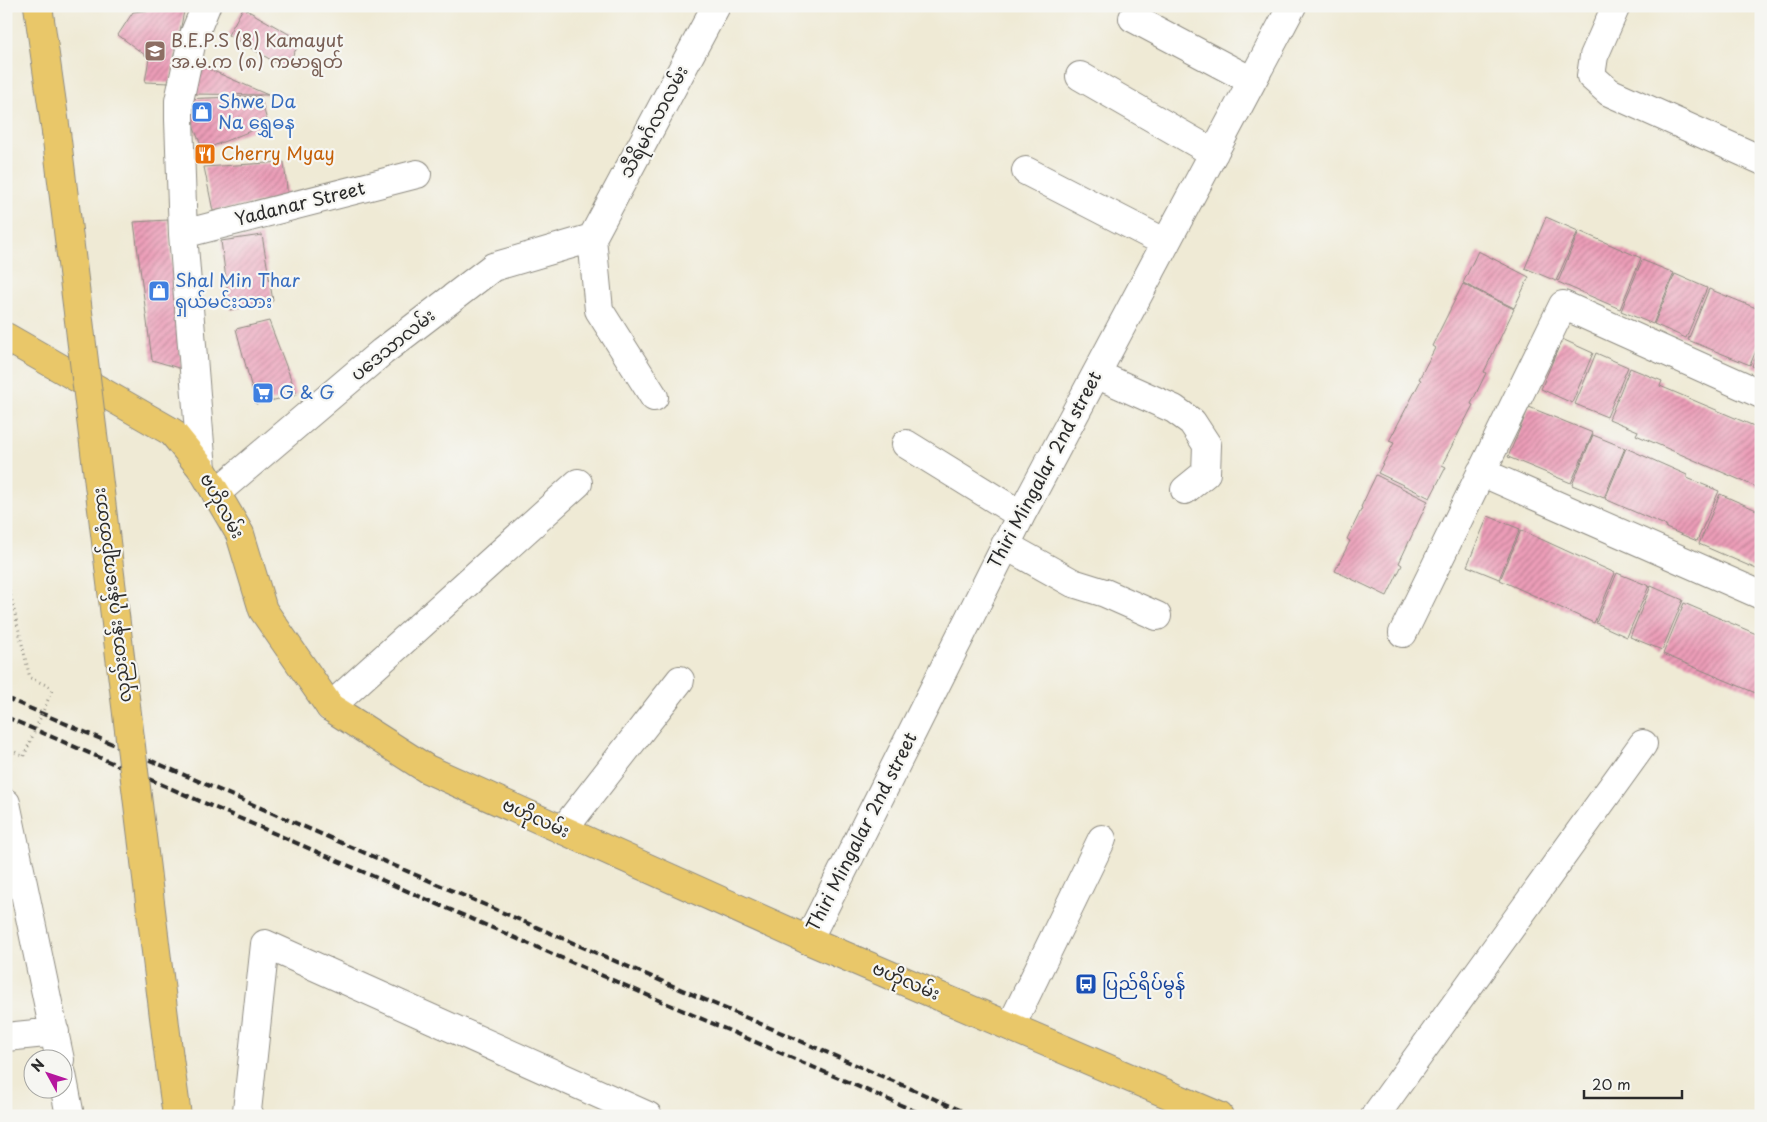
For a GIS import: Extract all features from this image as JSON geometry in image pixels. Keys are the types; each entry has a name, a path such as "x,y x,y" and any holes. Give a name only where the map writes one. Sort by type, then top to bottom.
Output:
{"main road":[{"name":"လှည်းတန်း ဂုန်းကျော်တံတား","path":"38,6 56,132 177,1116"},
{"name":"ဗဟိုလမ်း","path":"6,337 172,432 202,469 240,534 262,610 330,706 427,769 808,940 1218,1116"}],"street":[{"path":"202,469 183,234 180,101 192,40 206,6"},
{"name":"သီရိမင်္ဂလာလမ်း","path":"592,238 716,6"},
{"name":"Thiri Mingalar 2nd street","path":"808,940 1021,515 1292,6"},
{"path":"1616,6 1594,56 1591,76 1609,92 1761,160"},
{"path":"1133,18 1252,81"},
{"path":"1080,76 1214,153"},
{"path":"1026,171 1166,243"},
{"name":"Yadanar Street","path":"183,234 417,174"},
{"path":"592,238 599,310 654,397"},
{"name":"ပဒေသာလမ်း","path":"216,493 382,352 493,267 592,238"},
{"path":"1403,633 1563,305 1761,394"},
{"path":"1096,374 1174,409 1192,422 1208,445 1206,473 1185,490"},
{"path":"906,444 1021,515"},
{"path":"1481,472 1761,594"},
{"path":"330,706 578,484"},
{"path":"1006,545 1073,583 1105,593 1157,616"},
{"path":"563,830 680,680"},
{"path":"1375,1116 1642,744"},
{"path":"6,803 58,1050"},
{"path":"1010,1026 1102,839"},
{"path":"250,1116 247,1111 265,944 648,1116"},
{"path":"6,1036 55,1032"},
{"path":"67,1100 70,1116"}],"path":[{"path":"6,576 30,678 53,688 24,756 6,748"}],"building":[{"name":"B.E.P.S (8) Kamayut အ.မ.က (၈) ကမာရွတ်","path":"185,6 170,83 145,82 149,58 118,35 133,12"},
{"path":"243,8 301,41 285,68 228,35"},
{"path":"202,66 268,95 192,94"},
{"path":"260,96 268,124 203,150 182,99"},
{"path":"284,162 288,198 213,211 204,167"},
{"path":"1546,217 1578,231 1556,281 1525,268"},
{"name":"Shal Min Thar ရှယ်မင်းသား","path":"168,220 182,369 152,360 134,222"},
{"path":"1579,231 1641,258 1620,309 1558,282"},
{"path":"262,235 273,301 230,310 221,241"},
{"path":"1478,251 1529,277 1514,308 1463,283"},
{"path":"1642,260 1674,273 1653,324 1621,311"},
{"path":"1675,274 1707,288 1686,338 1654,324"},
{"path":"1463,284 1514,309 1484,372 1486,373 1471,404 1473,405 1442,465 1446,467 1430,498 1378,473 1394,443 1389,441 1421,380 1419,379 1435,348 1432,346"},
{"path":"1709,289 1761,310 1761,339 1750,365 1688,340"},
{"path":"269,321 297,395 256,404 236,329"},
{"path":"1562,339 1593,353 1572,403 1541,389"},
{"path":"1761,345 1761,370 1752,366"},
{"path":"1596,353 1628,367 1607,417 1575,404"},
{"path":"1630,368 1662,381 1660,386 1761,429 1761,489 1636,435 1638,431 1609,419"},
{"path":"1529,407 1593,433 1571,483 1508,457"},
{"path":"1593,435 1625,448 1604,498 1572,485"},
{"path":"1626,448 1687,475 1687,478 1719,491 1697,541 1605,499"},
{"path":"1376,475 1428,501 1399,563 1402,565 1387,596 1335,571 1350,541 1347,539"},
{"path":"1720,494 1761,512 1761,571 1699,544"},
{"path":"1488,516 1520,529 1499,579 1467,566"},
{"path":"1521,530 1615,573 1594,623 1500,580"},
{"path":"1617,573 1649,586 1627,637 1596,623"},
{"path":"1651,586 1683,600 1662,650 1630,637"},
{"path":"1684,603 1761,636 1761,696 1663,654"}],"railway":[{"path":"6,698 974,1116"},
{"path":"6,717 926,1116"}],"place":[{"name":"B.E.P.S (8) Kamayut အ.မ.က (၈) ကမာရွတ်","path":"155,51"},
{"name":"Shwe Da Na ရွှေဓန","path":"202,112"},
{"name":"Cherry Myay","path":"205,154"},
{"name":"Shal Min Thar ရှယ်မင်းသား","path":"159,291"},
{"name":"G & G","path":"263,393"},
{"name":"ပြည်ရိပ်မွန်","path":"1086,984"}]}
